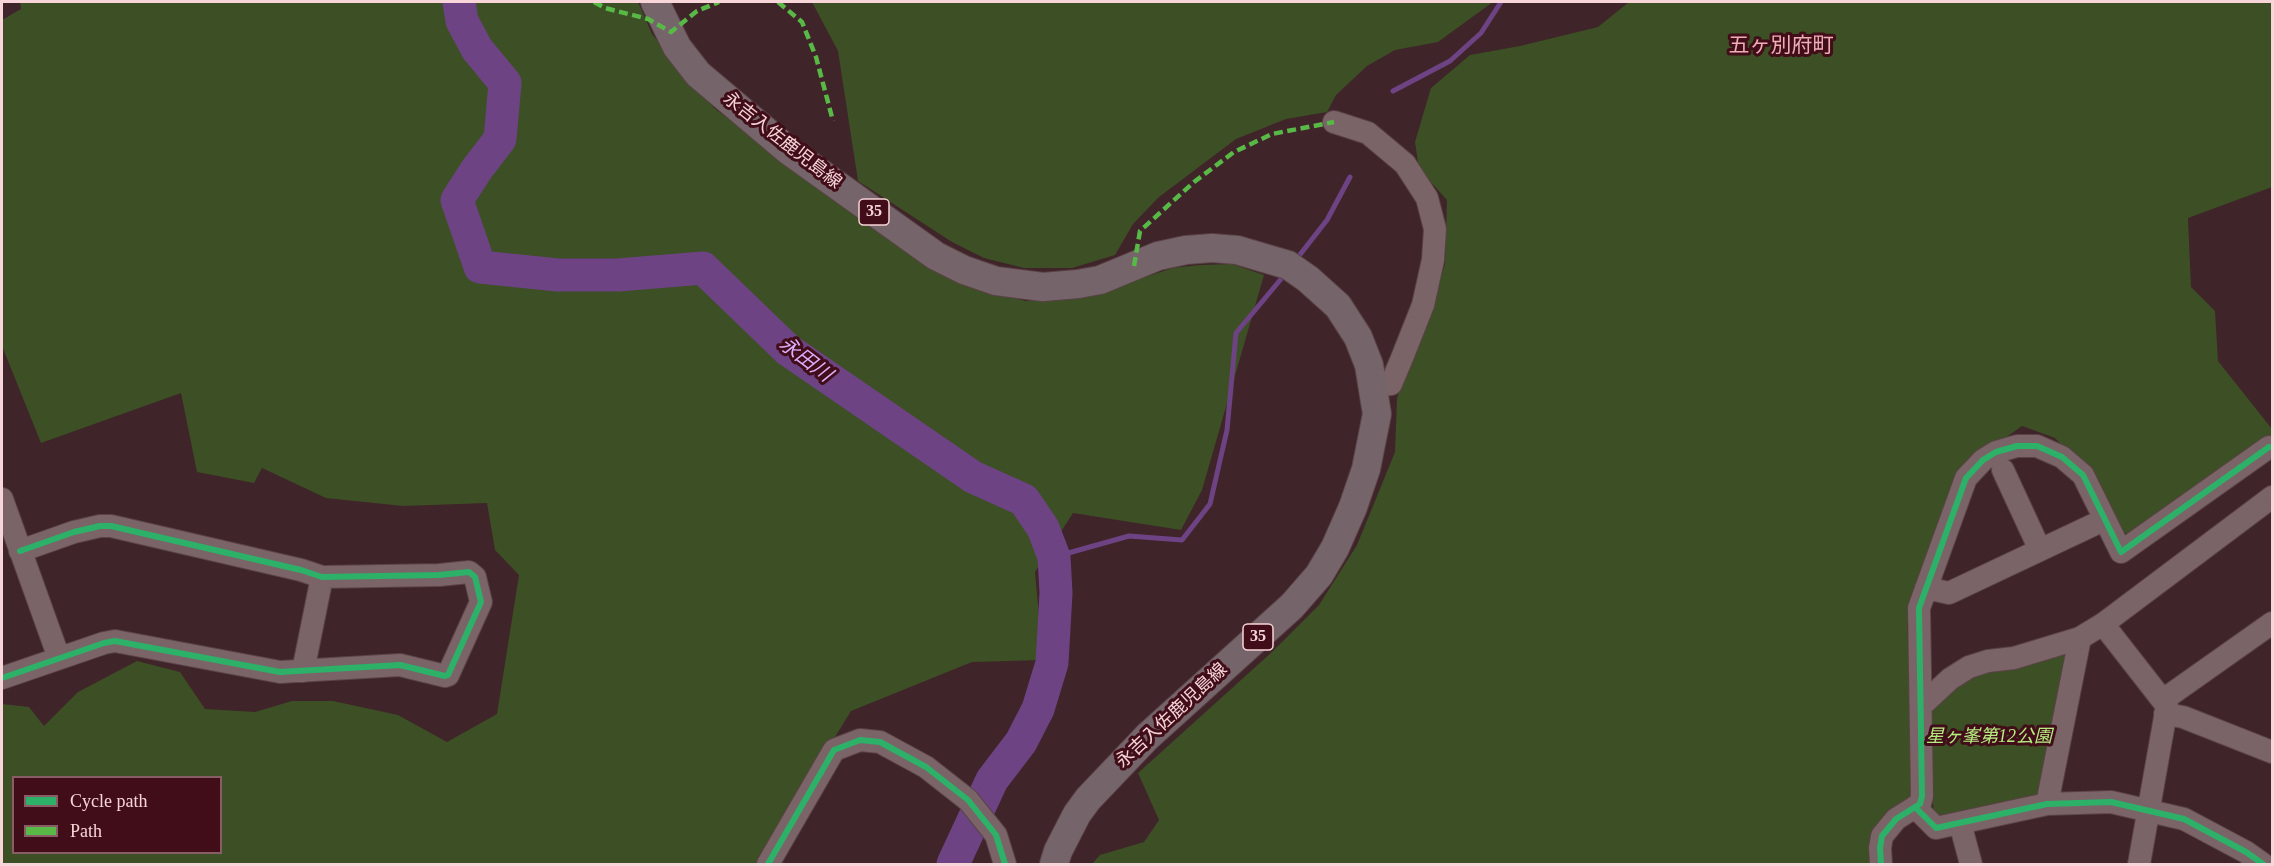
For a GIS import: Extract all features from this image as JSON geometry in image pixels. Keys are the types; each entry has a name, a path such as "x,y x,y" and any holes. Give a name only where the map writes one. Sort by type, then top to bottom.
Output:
{"main road":[{"name":"永吉入佐鹿児島線","path":"655,2 676,47 698,74 788,150 936,256 964,270 996,281 1043,287 1100,280 1158,256 1186,250 1212,248 1238,250 1288,265 1323,291 1338,306 1358,337 1372,375 1377,414 1366,469 1349,518 1335,548 1319,575 1292,606 1147,737 1088,799 1077,814 1054,864"}],"street":[{"path":"1334,122 1368,133 1405,164 1427,198 1435,230 1433,260 1423,305 1391,384 1372,375"},
{"path":"1881,864 1882,836 1896,819 1920,804 1922,796 1919,608 1966,478 1983,460 1996,452 2017,446 2037,446 2062,458 2083,475 2121,552 2269,447"},
{"path":"2003,470 2040,550"},
{"path":"1921,706 1950,679 1969,667 1988,661 2014,658 2080,638 2103,624 2272,497"},
{"path":"2,499 59,658"},
{"path":"1926,588 1949,593 2093,525"},
{"path":"2,678 115,641 272,671 400,665 445,676 448,675 480,606 480,594 475,577 469,572 322,577 301,570 111,526 74,532 20,551"},
{"path":"303,671 322,577"},
{"path":"2139,864 2164,707 2272,623"},
{"path":"2103,624 2164,707 2183,717 2270,748"},
{"path":"2047,804 2080,638"},
{"path":"768,864 834,750 860,740 880,742 926,767 968,800 996,835 1005,864"},
{"path":"1915,807 1935,828 2047,804 2111,802 2184,819 2246,852 2263,864"},
{"path":"1960,823 1971,864"}],"green space":[{"path":"20,2 638,2 652,34 714,108 837,203 966,284 1025,301 1092,294 1173,268 1200,265 1232,264 1264,275 1202,490 1181,530 1073,513 1035,572 1043,660 972,662 851,711 764,864 2,864 2,704 29,707 44,726 78,692 137,661 180,672 205,709 255,712 292,701 333,701 398,715 447,742 497,714 519,575 495,550 487,503 403,506 326,498 262,468 254,483 197,472 181,393 41,443 2,346 2,20 21,9"},
{"path":"812,2 1493,2 1438,42 1395,50 1367,66 1336,95 1327,112 1286,119 1236,139 1159,197 1133,224 1115,255 1072,268 1024,268 984,258 952,242 858,181 838,51"},
{"path":"1629,2 2272,2 2272,187 2188,218 2191,287 2215,311 2218,361 2272,429 2272,434 2129,535 2118,530 2083,467 2055,438 2022,426 1983,454 1953,490 1907,624 1915,790 1873,864 1092,864 1100,855 1144,842 1159,820 1138,773 1272,652 1319,605 1357,545 1395,452 1397,398 1430,312 1445,264 1447,200 1419,169 1415,142 1431,88 1470,55 1520,46 1598,27"},
{"name":"星ヶ峯第12公園","path":"2063,650 2068,655 2041,792 2036,797 1937,819 1934,815 1926,716 1957,683 1991,669"}],"waterway":[{"name":"永田川","path":"459,2 462,21 477,49 505,83 500,139 457,200 480,267 558,275 618,275 703,268 788,350 973,477 1024,500 1043,528 1054,557 1056,593 1052,663 1038,709 1021,742 992,780 953,864"},
{"path":"1393,91 1450,61 1481,33 1501,2"},
{"path":"1295,261 1327,220 1350,177"},
{"path":"1054,557 1129,536 1182,540 1210,504 1227,430 1236,333 1286,273"}],"marked path":[{"path":"594,2 605,8 648,19 671,32 697,11 719,2"},
{"path":"778,2 802,22 816,57 833,121"},
{"path":"1134,266 1140,231 1194,182 1234,152 1272,134 1334,122"}],"cycle path":[{"path":"1881,864 1882,836 1896,819 1920,804 1922,796 1919,608 1966,478 1983,460 1996,452 2017,446 2037,446 2062,457 2083,475 2121,552 2269,447"},
{"path":"2,678 115,641 280,672 400,665 445,676 448,675 481,602 475,577 469,572 439,575 322,577 301,570 111,526 74,532 20,551"},
{"path":"768,864 834,750 860,740 880,742 926,767 968,800 996,835 1005,864"},
{"path":"1915,807 1936,828 2047,804 2111,802 2184,819 2246,852 2263,864"}],"district":[{"name":"五ヶ別府町","path":"1781,46"}]}
